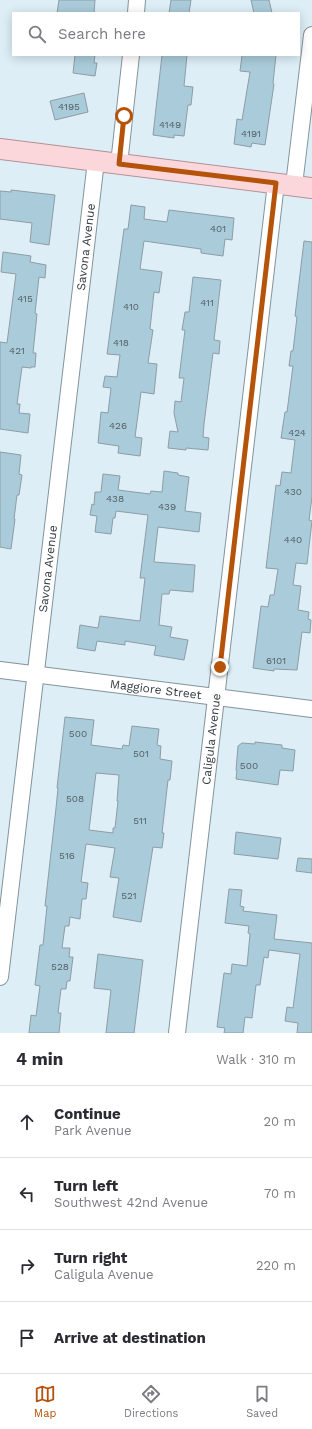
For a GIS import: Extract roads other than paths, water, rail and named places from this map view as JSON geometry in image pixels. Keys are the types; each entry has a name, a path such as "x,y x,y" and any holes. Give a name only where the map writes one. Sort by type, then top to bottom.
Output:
{"main road":[{"path":"0,149 294,185"}],"street":[{"path":"136,12 137,0"},
{"name":"Caligula Avenue","path":"178,1033 216,698 294,185 312,34"},
{"path":"119,164 131,56"},
{"name":"Savona Avenue","path":"0,977 96,161"},
{"name":"Maggiore Street","path":"0,670 312,709"}]}
